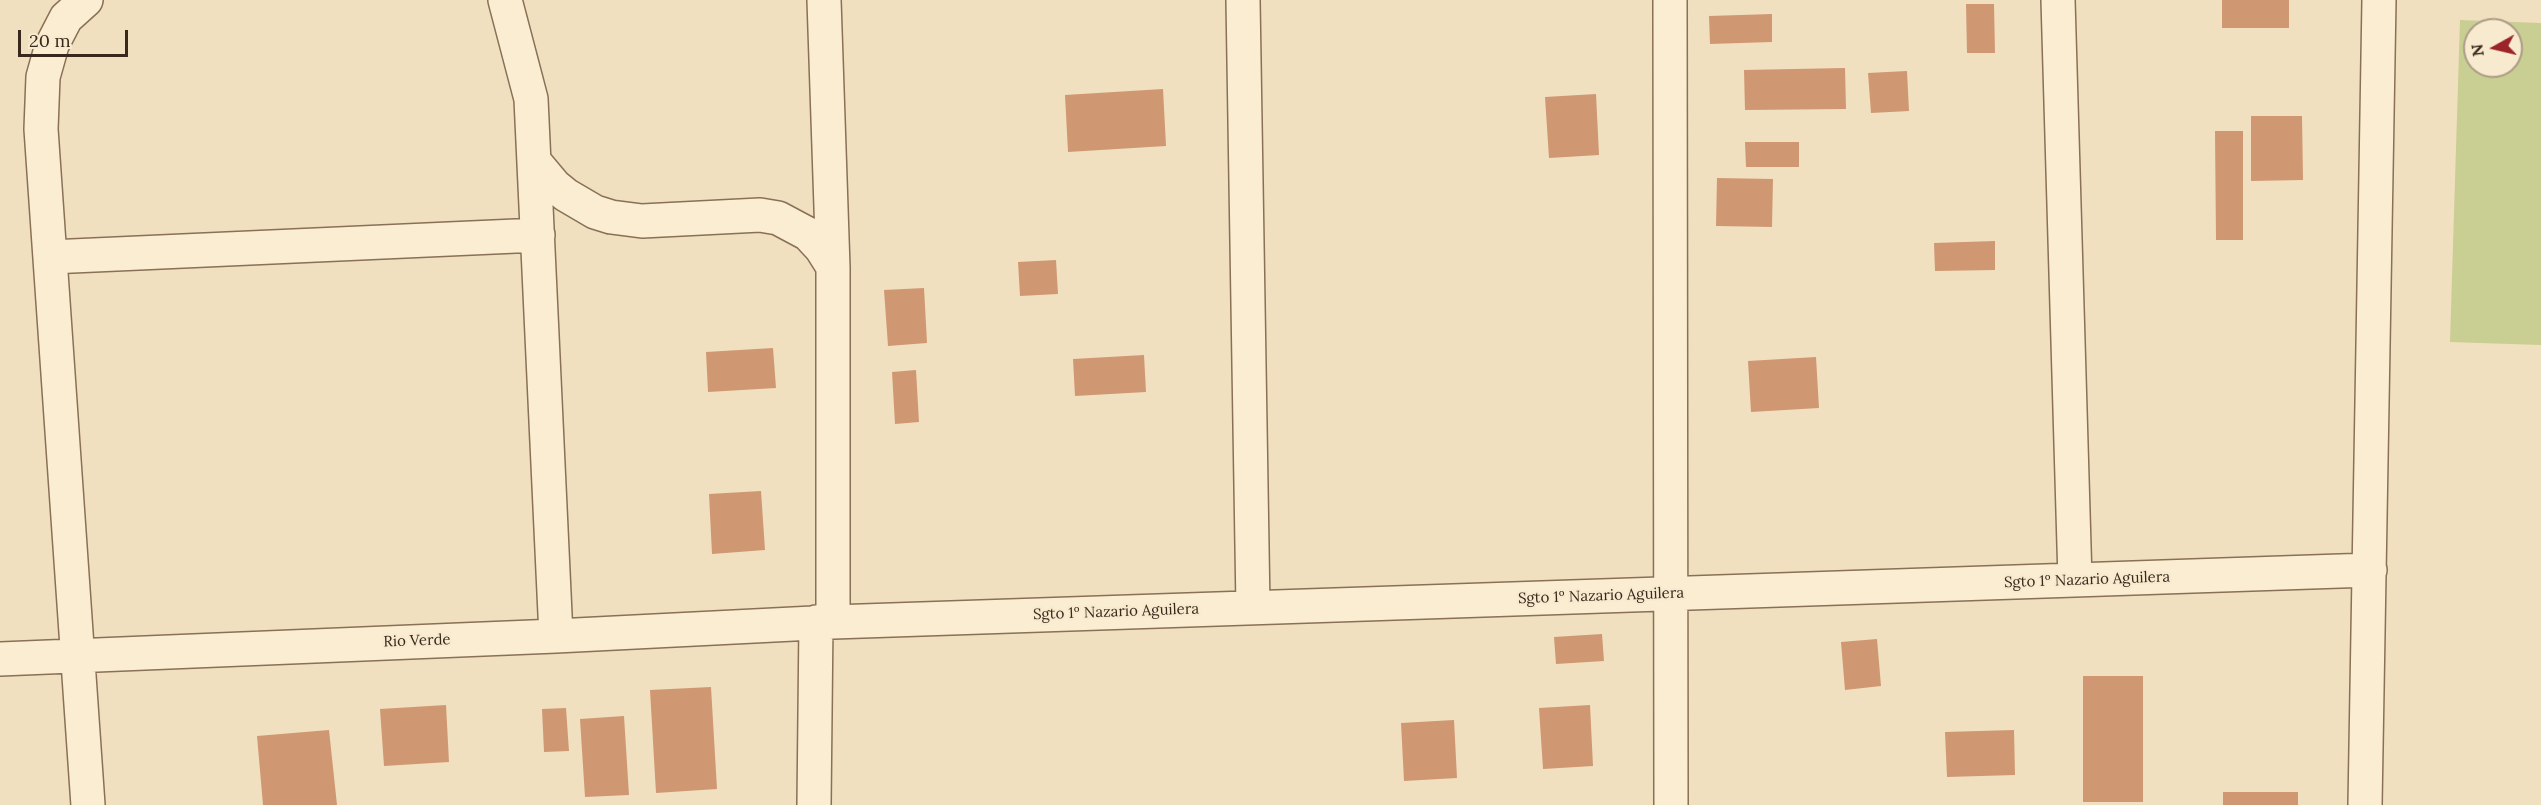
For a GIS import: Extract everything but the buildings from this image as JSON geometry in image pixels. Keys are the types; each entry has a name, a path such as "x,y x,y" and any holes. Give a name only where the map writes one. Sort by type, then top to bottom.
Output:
{"street":[{"path":"86,0 66,18 52,45 43,77 41,129 88,805"},
{"path":"505,0 531,99 556,636"},
{"path":"814,805 824,622 832,267 824,0"},
{"path":"1243,0 1253,607"},
{"path":"1670,0 1671,805"},
{"path":"2058,0 2075,580"},
{"path":"2365,805 2379,0"},
{"path":"534,161 544,175 566,195 595,212 611,217 642,221 760,215 778,218 808,234 821,248 832,267"},
{"path":"50,258 538,235"},
{"name":"Sgto 1º Nazario Aguilera","path":"824,622 2370,570"},
{"name":"Rio Verde","path":"0,659 556,636 824,622"}],"green space":[{"path":"2460,20 2463,20 2463,78 2523,78 2523,22 2541,23 2541,345 2450,342"}]}
